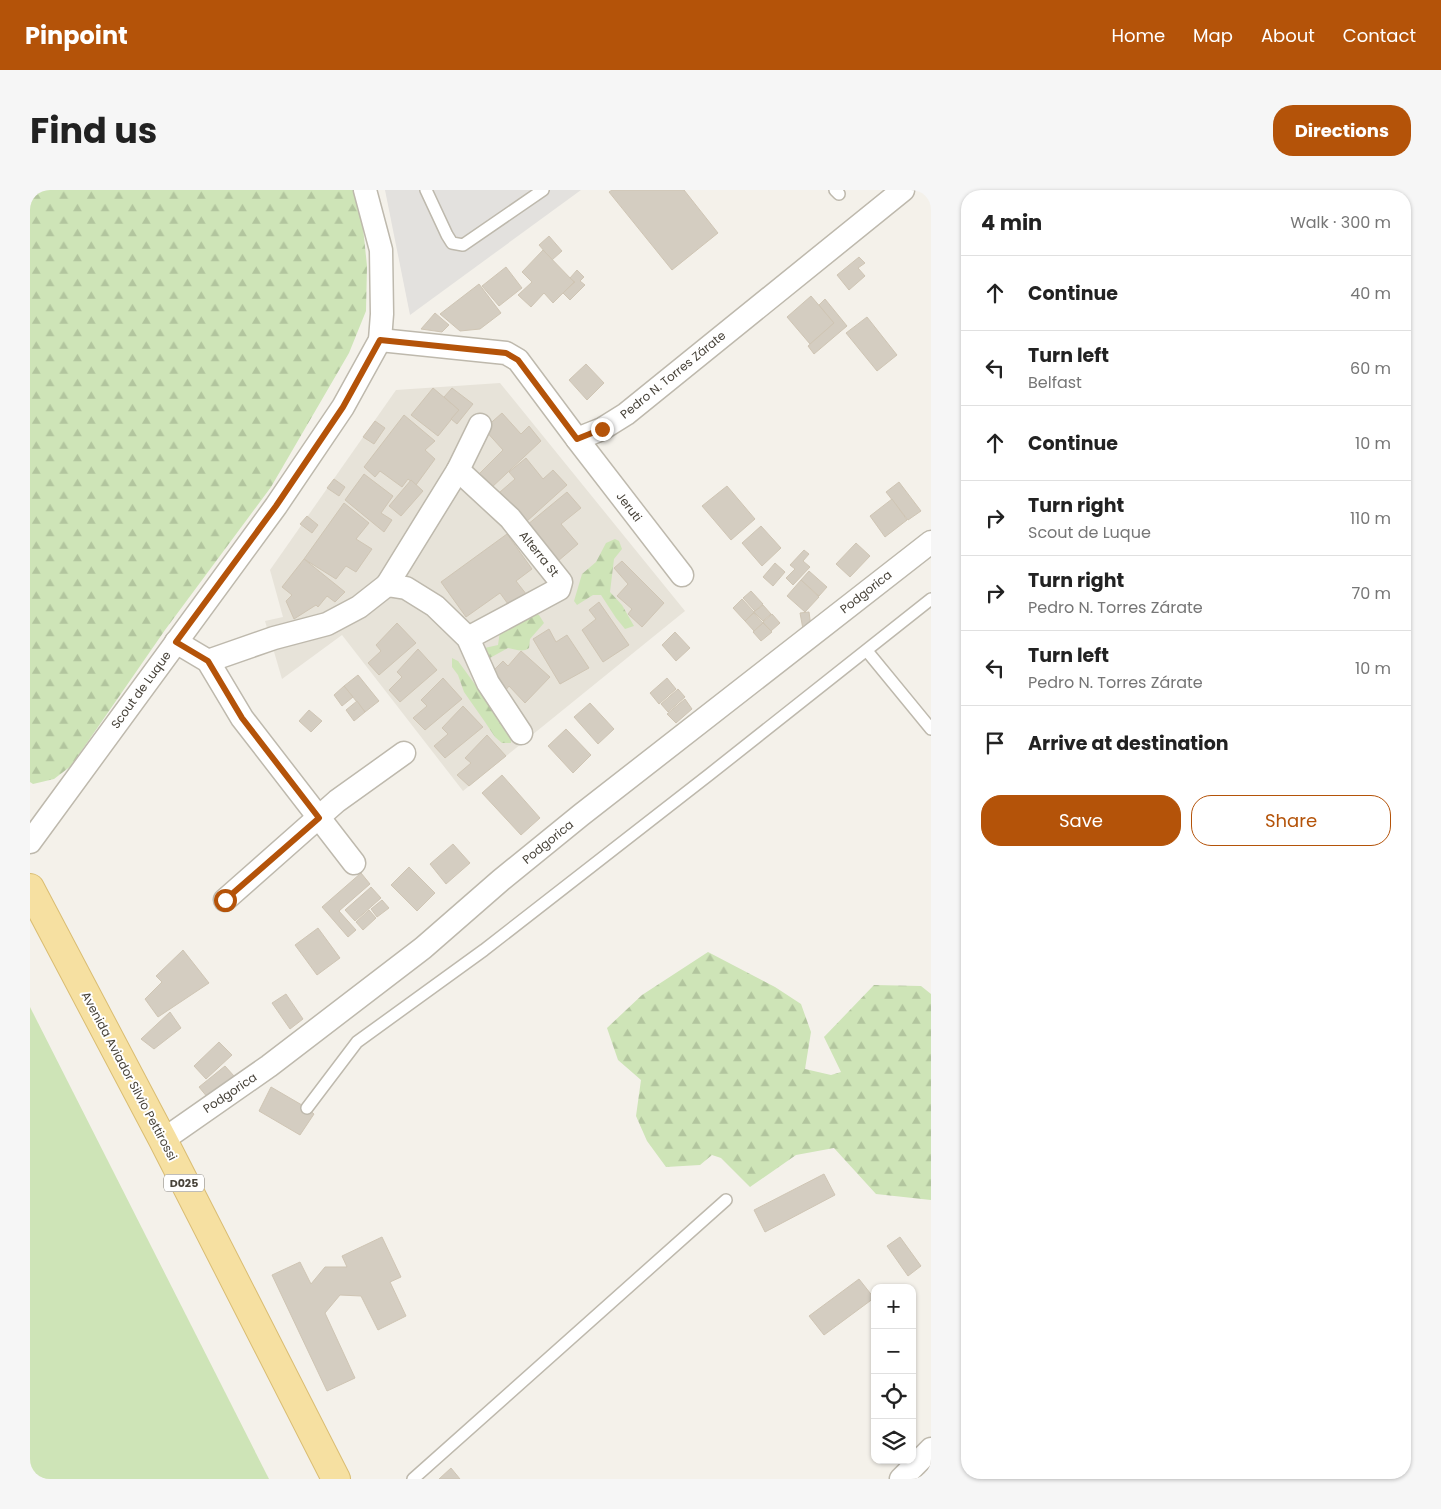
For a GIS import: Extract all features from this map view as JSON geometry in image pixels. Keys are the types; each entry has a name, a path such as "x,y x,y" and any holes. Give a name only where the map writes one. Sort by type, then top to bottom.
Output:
{"main road":[{"name":"Avenida Aviador Silvio Pettirossi","path":"30,888 163,1140 336,1479"}],"street":[{"name":"Scout de Luque","path":"30,842 276,506 343,407 380,340 382,314 381,250 365,190"},
{"name":"Pedro N. Torres Zárate","path":"577,439 602,429 626,414 903,190"},
{"path":"380,340 506,353 518,360 577,439"},
{"path":"203,658 327,624 359,607 386,585 458,470 480,424"},
{"name":"Jeruti","path":"577,439 682,576"},
{"name":"Alterra St","path":"458,470 510,518 561,582 560,589 468,638"},
{"name":"Podgorica","path":"163,1140 269,1066 423,948 501,880 581,815 931,542"},
{"path":"386,585 406,588 435,606 468,638 488,684 521,733"},
{"path":"176,642 203,658 242,718 354,863"},
{"path":"225,900 337,801 404,753"},
{"path":"901,1479 931,1449"}],"lane":[{"path":"426,190 447,236 452,243 463,245 543,190"},
{"path":"307,1108 357,1042 484,950 931,599"},
{"path":"867,651 931,729"},
{"path":"413,1479 726,1200"}],"shaded area":[{"path":"385,190 581,190 410,315"},
{"path":"500,383 685,611 463,791 342,635 282,679 265,621 283,617 270,570 396,390"}],"green space":[{"path":"30,190 356,190 361,208 367,266 366,311 349,353 271,487 165,630 71,766 54,779 33,784 30,782"},
{"path":"615,539 619,541 622,549 614,559 610,592 622,605 634,626 625,629 601,595 593,595 577,605 574,601 582,574 596,562 606,543"},
{"path":"529,611 539,615 544,623 530,639 529,648 522,650 508,648 488,659 480,649 498,645 500,631"},
{"path":"452,658 458,661 511,734 511,743 502,743 495,737 464,692 458,675 452,667"},
{"path":"708,952 775,987 801,1004 811,1032 805,1069 831,1075 841,1072 824,1037 874,985 921,986 931,994 931,1200 876,1194 834,1148 796,1155 750,1187 721,1158 712,1155 700,1165 666,1167 647,1141 636,1116 641,1080 618,1060 607,1028 642,995"},
{"path":"30,1007 269,1479 30,1479"}],"building":[{"path":"612,190 684,190 718,233 672,270 609,192"},
{"path":"549,236 562,251 552,260 539,245"},
{"path":"543,250 574,282 553,303 544,293 531,307 518,295 532,282 522,272"},
{"path":"859,257 865,263 858,268 865,276 849,290 837,275"},
{"path":"506,267 522,288 499,306 482,286"},
{"path":"577,270 584,277 580,281 585,285 570,300 563,293 575,282 570,278"},
{"path":"479,284 501,313 480,329 460,331 440,314"},
{"path":"811,296 834,323 810,344 787,317"},
{"path":"825,299 847,326 814,354 808,346 834,323 819,305"},
{"path":"435,313 449,325 442,332 421,329"},
{"path":"867,317 897,355 877,371 846,333"},
{"path":"586,364 604,383 587,400 569,380"},
{"path":"433,388 459,410 438,436 411,415"},
{"path":"452,388 473,404 457,424 451,419 459,410 444,397"},
{"path":"502,413 521,434 529,426 541,441 490,489 477,476 503,450 484,429"},
{"path":"404,415 435,441 425,450 435,459 416,485 408,479 402,487 380,471 375,477 364,467"},
{"path":"375,421 385,428 374,444 363,437"},
{"path":"526,458 543,479 553,470 567,485 526,522 500,492 515,479 509,472"},
{"path":"364,474 393,496 381,513 392,520 384,532 345,500"},
{"path":"334,479 345,487 339,496 327,488"},
{"path":"411,480 423,491 401,516 389,506"},
{"path":"899,482 921,511 908,520 886,492"},
{"path":"727,486 755,519 731,540 702,506"},
{"path":"567,492 581,508 561,524 578,544 558,561 527,525"},
{"path":"892,499 907,520 885,537 870,516"},
{"path":"344,503 369,523 356,539 372,549 356,572 346,566 336,579 304,559"},
{"path":"307,516 318,525 312,533 300,524"},
{"path":"761,526 781,548 762,566 742,543"},
{"path":"507,534 532,569 516,581 530,599 513,611 500,593 466,617 441,582"},
{"path":"856,543 870,556 850,577 836,564"},
{"path":"804,550 809,554 803,561 810,567 793,585 786,578 795,569 790,565"},
{"path":"304,559 345,592 335,602 327,596 318,607 316,605 294,619 286,601 292,595 282,587"},
{"path":"622,561 664,603 642,627 628,614 632,609 617,596 628,584 614,568"},
{"path":"775,563 785,572 773,586 763,577"},
{"path":"809,571 827,587 819,596 801,580"},
{"path":"801,580 819,597 805,612 787,596"},
{"path":"751,591 763,604 755,611 743,598"},
{"path":"742,599 754,612 745,621 733,608"},
{"path":"599,602 629,645 603,662 582,630 596,619 589,610"},
{"path":"763,605 771,614 763,621 754,612"},
{"path":"809,612 811,627 803,629 800,613"},
{"path":"754,613 763,623 754,631 745,621"},
{"path":"772,614 780,623 771,631 763,622"},
{"path":"397,623 416,643 379,675 368,663 381,651 376,645"},
{"path":"763,623 772,632 761,641 753,632"},
{"path":"549,629 556,642 567,635 589,668 560,684 533,639"},
{"path":"675,632 690,648 676,661 662,645"},
{"path":"418,649 437,670 400,702 389,690 402,677 397,672"},
{"path":"521,651 550,677 525,703 509,686 505,691 492,672 503,661 508,666"},
{"path":"358,675 379,701 365,712 344,686"},
{"path":"443,678 462,699 425,730 413,718 427,706 421,700"},
{"path":"667,678 676,689 659,704 650,693"},
{"path":"344,686 353,697 342,706 334,695"},
{"path":"678,689 685,697 668,712 661,704"},
{"path":"685,699 692,709 676,723 667,714"},
{"path":"357,701 365,712 354,721 346,710"},
{"path":"590,703 614,729 598,744 574,717"},
{"path":"463,706 483,727 445,758 434,746 448,734 442,728"},
{"path":"309,710 322,721 311,732 299,721"},
{"path":"566,729 591,755 573,773 548,746"},
{"path":"487,735 506,756 469,786 457,775 471,763 465,758"},
{"path":"502,775 540,818 521,835 482,793"},
{"path":"453,844 470,863 446,884 430,864"},
{"path":"409,867 435,893 417,911 391,885"},
{"path":"361,873 370,884 339,911 356,930 348,937 322,907"},
{"path":"371,887 381,898 355,921 345,910"},
{"path":"382,900 389,908 377,917 371,909"},
{"path":"369,910 376,918 363,930 356,922"},
{"path":"318,928 340,958 317,975 295,945"},
{"path":"183,950 209,983 158,1017 145,999 162,982 156,976"},
{"path":"286,994 303,1019 290,1029 272,1003"},
{"path":"170,1012 181,1028 154,1049 141,1039"},
{"path":"219,1042 232,1055 206,1079 194,1066"},
{"path":"225,1066 234,1076 208,1098 199,1087"},
{"path":"271,1087 314,1114 300,1135 259,1111"},
{"path":"824,1174 835,1195 765,1232 754,1210"},
{"path":"382,1237 401,1277 390,1282 406,1316 378,1330 361,1296 340,1295 325,1313 355,1378 327,1391 272,1275 300,1262 311,1284 325,1267 347,1267 342,1256"},
{"path":"900,1237 921,1266 908,1276 887,1246"},
{"path":"859,1279 871,1294 871,1300 824,1335 809,1316"},
{"path":"451,1468 460,1479 439,1479"}],"route":[{"path":"225,900 319,818 242,718 208,661 176,642 276,506 343,407 380,340 506,353 518,360 577,439 602,429"}]}
